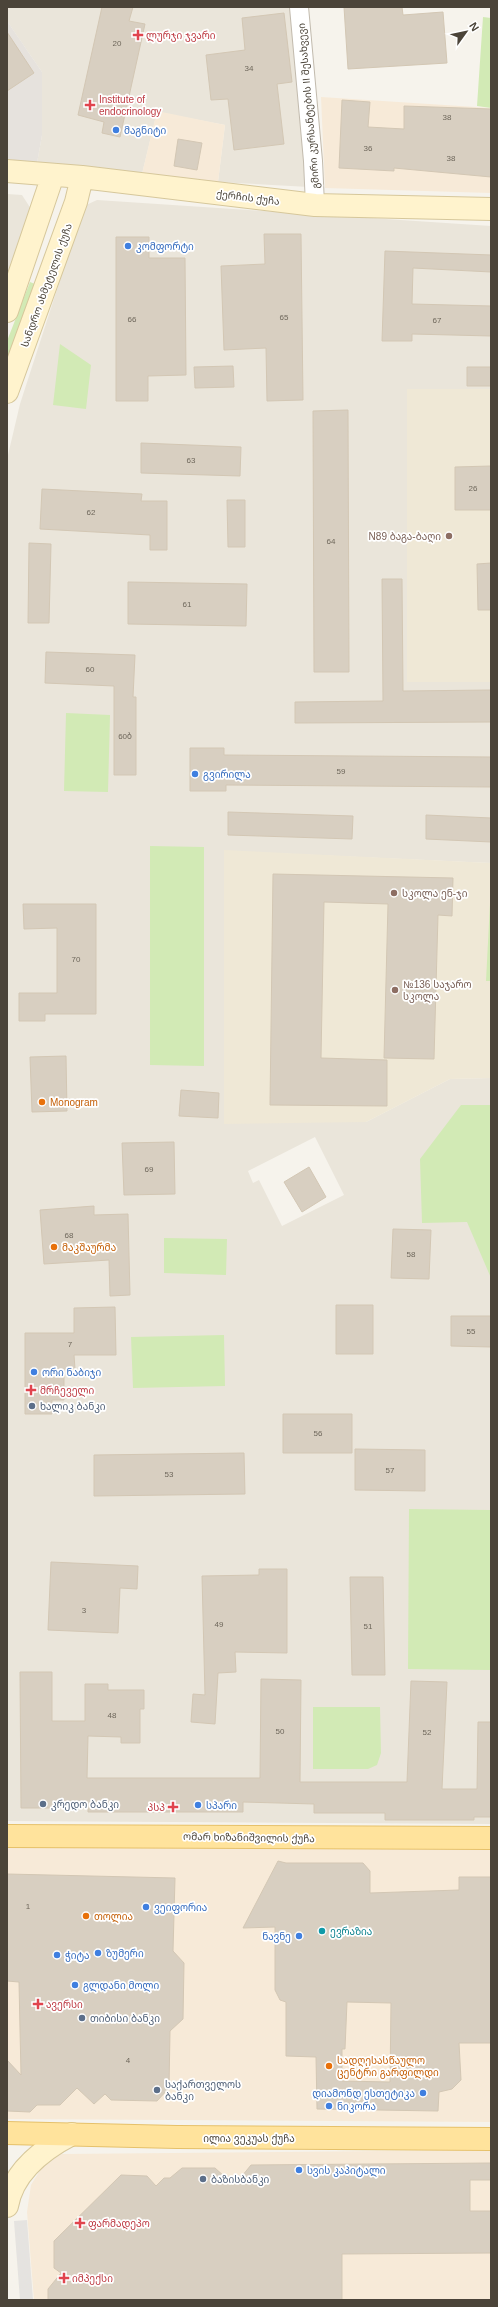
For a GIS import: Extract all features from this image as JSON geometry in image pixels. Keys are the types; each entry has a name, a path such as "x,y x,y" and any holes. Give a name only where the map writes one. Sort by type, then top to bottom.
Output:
{"main road":[{"name":"ქერჩის ქუჩა","path":"7,171 82,177 315,205 491,209"},
{"path":"7,311 53,175"},
{"name":"სანდრო ახმეტელის ქუჩა","path":"7,392 76,202 82,177"},
{"path":"21,270 48,280"},
{"name":"ომარ ხიზანიშვილის ქუჩა","path":"7,1836 491,1838"},
{"name":"ილია ვეკუას ქუჩა","path":"7,2133 185,2138 491,2139"},
{"path":"10,2196 33,2161 46,2149 72,2134"}],"street":[{"name":"გმირი კურსანტების II შესახვევი","path":"299,7 313,161 315,205"}],"shaded area":[{"path":"7,7 293,7 309,187 218,182 225,125 157,112 142,174 37,163 42,135 42,72 7,21"},
{"path":"7,21 42,72 42,135 37,163 7,159"},
{"path":"321,97 491,108 491,193 325,188"},
{"path":"157,111 225,125 218,182 142,174"},
{"path":"7,194 22,195 33,212 7,292"},
{"path":"97,200 491,226 491,389 407,389 407,682 491,682 491,863 224,851 366,1122 450,1079 491,1078 491,1824 7,1821 8,455 20,404 84,206","holes":["315,1137 344,1195 282,1226 259,1180 253,1183 248,1171"]},
{"name":"N89 ბაგა-ბაღი","path":"407,389 491,389 491,682 407,682"},
{"path":"224,850 491,863 491,1078 450,1079 366,1122 224,1124"},
{"path":"7,1847 491,1848 491,2122 7,2119"},
{"path":"491,2150 491,2300 34,2300 27,2212 31,2185 44,2164 62,2154"},
{"path":"27,2220 33,2300 20,2300 14,2221"}],"green space":[{"path":"483,17 491,18 491,108 477,106"},
{"path":"30,282 35,284 7,365 7,341"},
{"path":"60,344 91,365 86,409 53,405"},
{"path":"66,713 110,715 108,792 64,791"},
{"path":"150,846 204,847 204,1066 150,1065"},
{"path":"490,903 491,981 486,981"},
{"path":"461,1105 491,1105 491,1278 467,1222 422,1223 420,1159"},
{"path":"164,1238 227,1239 226,1275 164,1273"},
{"path":"224,1335 225,1386 133,1388 131,1337"},
{"path":"409,1509 491,1510 491,1670 408,1669"},
{"path":"313,1707 380,1707 381,1753 377,1765 368,1769 313,1769"}],"building":[{"path":"102,7 133,7 129,21 145,24 120,137 102,133 104,122 78,115"},
{"path":"344,7 402,7 403,15 443,12 447,63 348,69"},
{"path":"284,13 292,82 277,84 284,144 234,150 228,99 211,100 206,55 245,50 242,18"},
{"path":"7,32 34,73 7,91"},
{"path":"342,100 370,102 368,127 404,129 404,106 491,109 491,177 394,168 394,171 339,168"},
{"path":"178,139 202,143 197,170 174,166"},
{"path":"264,234 301,234 303,400 267,401 266,348 224,350 221,266 265,264"},
{"path":"116,237 149,237 149,258 185,258 186,375 148,376 148,401 116,401"},
{"path":"385,251 491,255 491,272 413,268 412,304 491,306 491,336 412,334 412,341 382,341"},
{"path":"233,366 234,387 195,388 194,367"},
{"path":"467,367 491,367 491,386 467,386"},
{"path":"348,410 349,672 314,672 313,411"},
{"path":"141,443 241,447 240,476 141,473"},
{"path":"491,466 491,510 455,510 455,467"},
{"path":"42,489 142,494 141,501 167,501 167,550 150,550 150,535 40,529"},
{"path":"227,500 245,500 245,547 228,547"},
{"path":"29,543 51,544 49,623 28,623"},
{"path":"491,563 491,610 478,610 477,564"},
{"path":"382,579 402,579 403,691 491,690 491,722 295,723 295,702 383,701"},
{"path":"128,582 247,584 246,626 128,624"},
{"path":"46,652 135,655 133,697 136,697 136,775 114,775 114,686 45,683"},
{"path":"190,748 224,748 224,755 491,757 491,787 226,785 226,791 190,791"},
{"path":"228,812 353,816 352,839 228,835"},
{"path":"426,815 491,818 491,842 426,839"},
{"name":"№136 საჯარო სკოლა","path":"273,874 453,878 452,916 438,915 434,1059 384,1058 388,904 324,902 321,1058 387,1060 387,1106 270,1105"},
{"path":"23,904 96,904 96,1014 45,1014 45,1021 19,1021 19,993 57,993 57,928 24,929"},
{"path":"66,1056 67,1111 32,1112 30,1057"},
{"path":"181,1090 219,1093 218,1118 179,1116"},
{"path":"174,1142 175,1194 124,1195 122,1143"},
{"path":"309,1167 326,1197 302,1212 284,1182"},
{"path":"94,1206 94,1215 128,1214 130,1295 110,1296 109,1260 44,1264 40,1210"},
{"path":"393,1229 431,1230 429,1279 391,1278"},
{"path":"336,1305 373,1305 373,1354 336,1354"},
{"path":"115,1307 116,1355 74,1355 75,1369 64,1369 64,1400 52,1400 52,1414 25,1414 25,1333 74,1333 74,1308"},
{"path":"451,1316 491,1316 491,1347 451,1346"},
{"path":"283,1414 352,1414 352,1453 283,1453"},
{"path":"355,1449 425,1450 425,1491 355,1490"},
{"path":"244,1453 245,1494 94,1496 94,1455"},
{"path":"51,1562 138,1566 137,1589 120,1588 118,1633 48,1630"},
{"path":"259,1569 287,1569 287,1653 235,1652 236,1672 218,1673 215,1724 191,1722 193,1694 205,1695 202,1576 259,1575"},
{"path":"350,1577 383,1577 385,1675 352,1675"},
{"path":"20,1672 52,1672 52,1721 85,1721 85,1684 108,1684 108,1690 144,1690 144,1709 140,1709 140,1743 121,1743 121,1737 88,1736 87,1778 260,1778 261,1679 301,1680 300,1782 407,1782 411,1681 447,1682 442,1789 477,1789 478,1722 491,1722 491,1817 474,1817 474,1820 385,1820 385,1813 314,1813 314,1804 243,1802 243,1812 88,1812 88,1808 21,1808"},
{"path":"278,1861 286,1863 363,1863 370,1871 370,1893 459,1890 459,1877 491,1877 491,2043 459,2043 461,2080 452,2089 439,2092 438,2111 317,2109 316,2057 286,2056 286,2002 280,2000 275,1990 275,1927 243,1928","holes":["347,2002 391,2003 390,2082 342,2081 342,2049 345,2049"]},
{"path":"7,1874 175,1878 173,1951 184,1963 183,2019 170,2031 169,2088 157,2101 111,2100 105,2094 94,2104 77,2088 60,2105 37,2105 30,2112 7,2111 7,2060 21,2075 19,1982 7,1981"},
{"path":"491,2163 491,2180 470,2180 470,2211 491,2211 491,2253 342,2254 342,2300 48,2300 48,2289 61,2273 54,2268 54,2241 121,2175 147,2176 156,2186 164,2178 170,2178 182,2168 215,2168 225,2177 242,2176 251,2165"}],"place":[{"name":"ლურჯი ჯვარი","path":"138,35"},
{"name":"Institute of endocrinology","path":"90,105"},
{"name":"მაგნიტი","path":"116,130"},
{"name":"კომფორტი","path":"128,246"},
{"name":"N89 ბაგა-ბაღი","path":"449,536"},
{"name":"გვირილა","path":"195,774"},
{"name":"სკოლა ენ-ჯი","path":"394,893"},
{"name":"№136 საჯარო სკოლა","path":"395,990"},
{"name":"Monogram","path":"42,1102"},
{"name":"მაკშაურმა","path":"54,1247"},
{"name":"ორი ნაბიჯი","path":"34,1372"},
{"name":"მრჩეველი","path":"31,1390"},
{"name":"ხალიკ ბანკი","path":"32,1406"},
{"name":"კრედო ბანკი","path":"43,1804"},
{"name":"სპარი","path":"198,1805"},
{"name":"პსპ","path":"173,1807"},
{"name":"ვეიფორია","path":"146,1907"},
{"name":"თოლია","path":"86,1916"},
{"name":"ევრაზია","path":"322,1931"},
{"name":"ნავნე","path":"299,1936"},
{"name":"ზუმერი","path":"98,1953"},
{"name":"ჭიტა","path":"57,1955"},
{"name":"გლდანი მოლი","path":"75,1985"},
{"name":"ავერსი","path":"38,2004"},
{"name":"თიბისი ბანკი","path":"82,2018"},
{"name":"სადღესასწაულო ცენტრი გარფილდი","path":"329,2066"},
{"name":"საქართველოს ბანკი","path":"157,2090"},
{"name":"დიამონდ ესთეტიკა","path":"423,2093"},
{"name":"ნიკორა","path":"329,2106"},
{"name":"სვის კაპიტალი","path":"299,2170"},
{"name":"ბაზისბანკი","path":"203,2179"},
{"name":"ფარმადეპო","path":"80,2223"},
{"name":"იმპექსი","path":"64,2278"}]}
